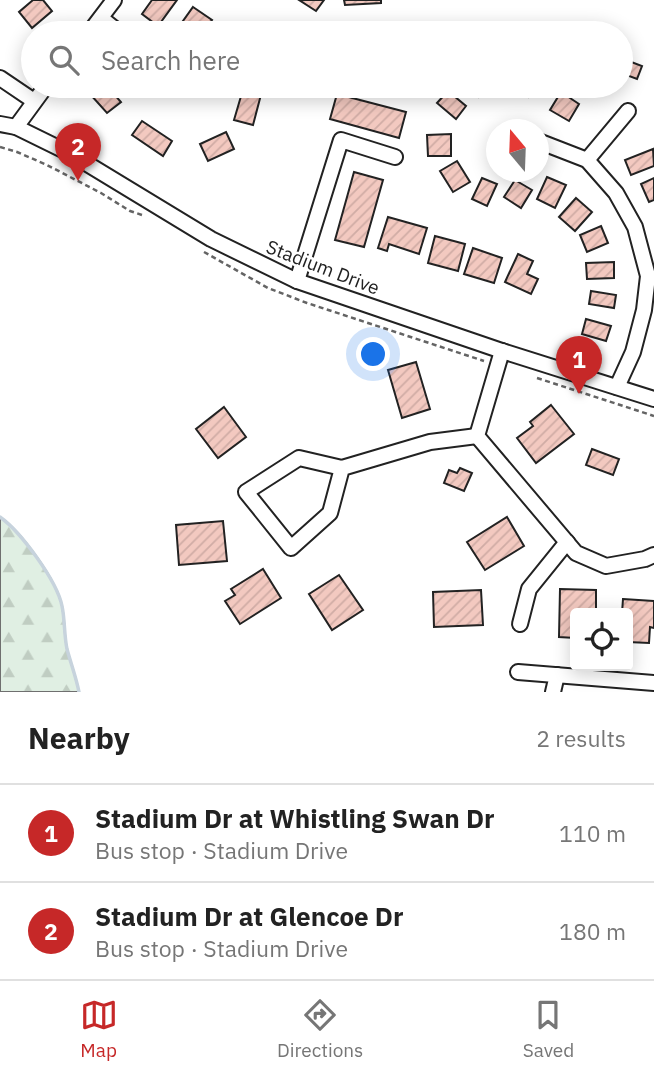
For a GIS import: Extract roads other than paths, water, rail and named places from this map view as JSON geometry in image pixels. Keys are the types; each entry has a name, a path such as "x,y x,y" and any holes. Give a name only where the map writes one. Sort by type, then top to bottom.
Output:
{"street":[{"path":"99,21 114,0"},
{"path":"101,18 105,21"},
{"path":"0,78 21,92"},
{"path":"30,98 34,101"},
{"path":"16,127 36,98"},
{"path":"587,160 628,111"},
{"name":"Stadium Drive","path":"0,124 16,127 71,153 211,239 297,281 502,351 654,399"},
{"path":"297,281 341,140 396,157"},
{"path":"549,145 587,160 616,194 635,227 648,276 642,321 633,352 617,387"},
{"path":"477,436 502,351"},
{"path":"342,468 330,513 291,548 246,492 299,458 342,468 430,442 477,436"},
{"path":"477,436 576,553 606,566 654,555"},
{"path":"520,624 529,589 567,542"},
{"path":"518,672 654,683"},
{"path":"553,692 557,675"}],"waterway":[{"path":"0,517 37,558 59,596 67,649 79,692"}],"place":[{"name":"Stadium Dr at Glencoe Dr","path":"78,181"},
{"name":"Stadium Dr at Whistling Swan Dr","path":"579,394"}]}
